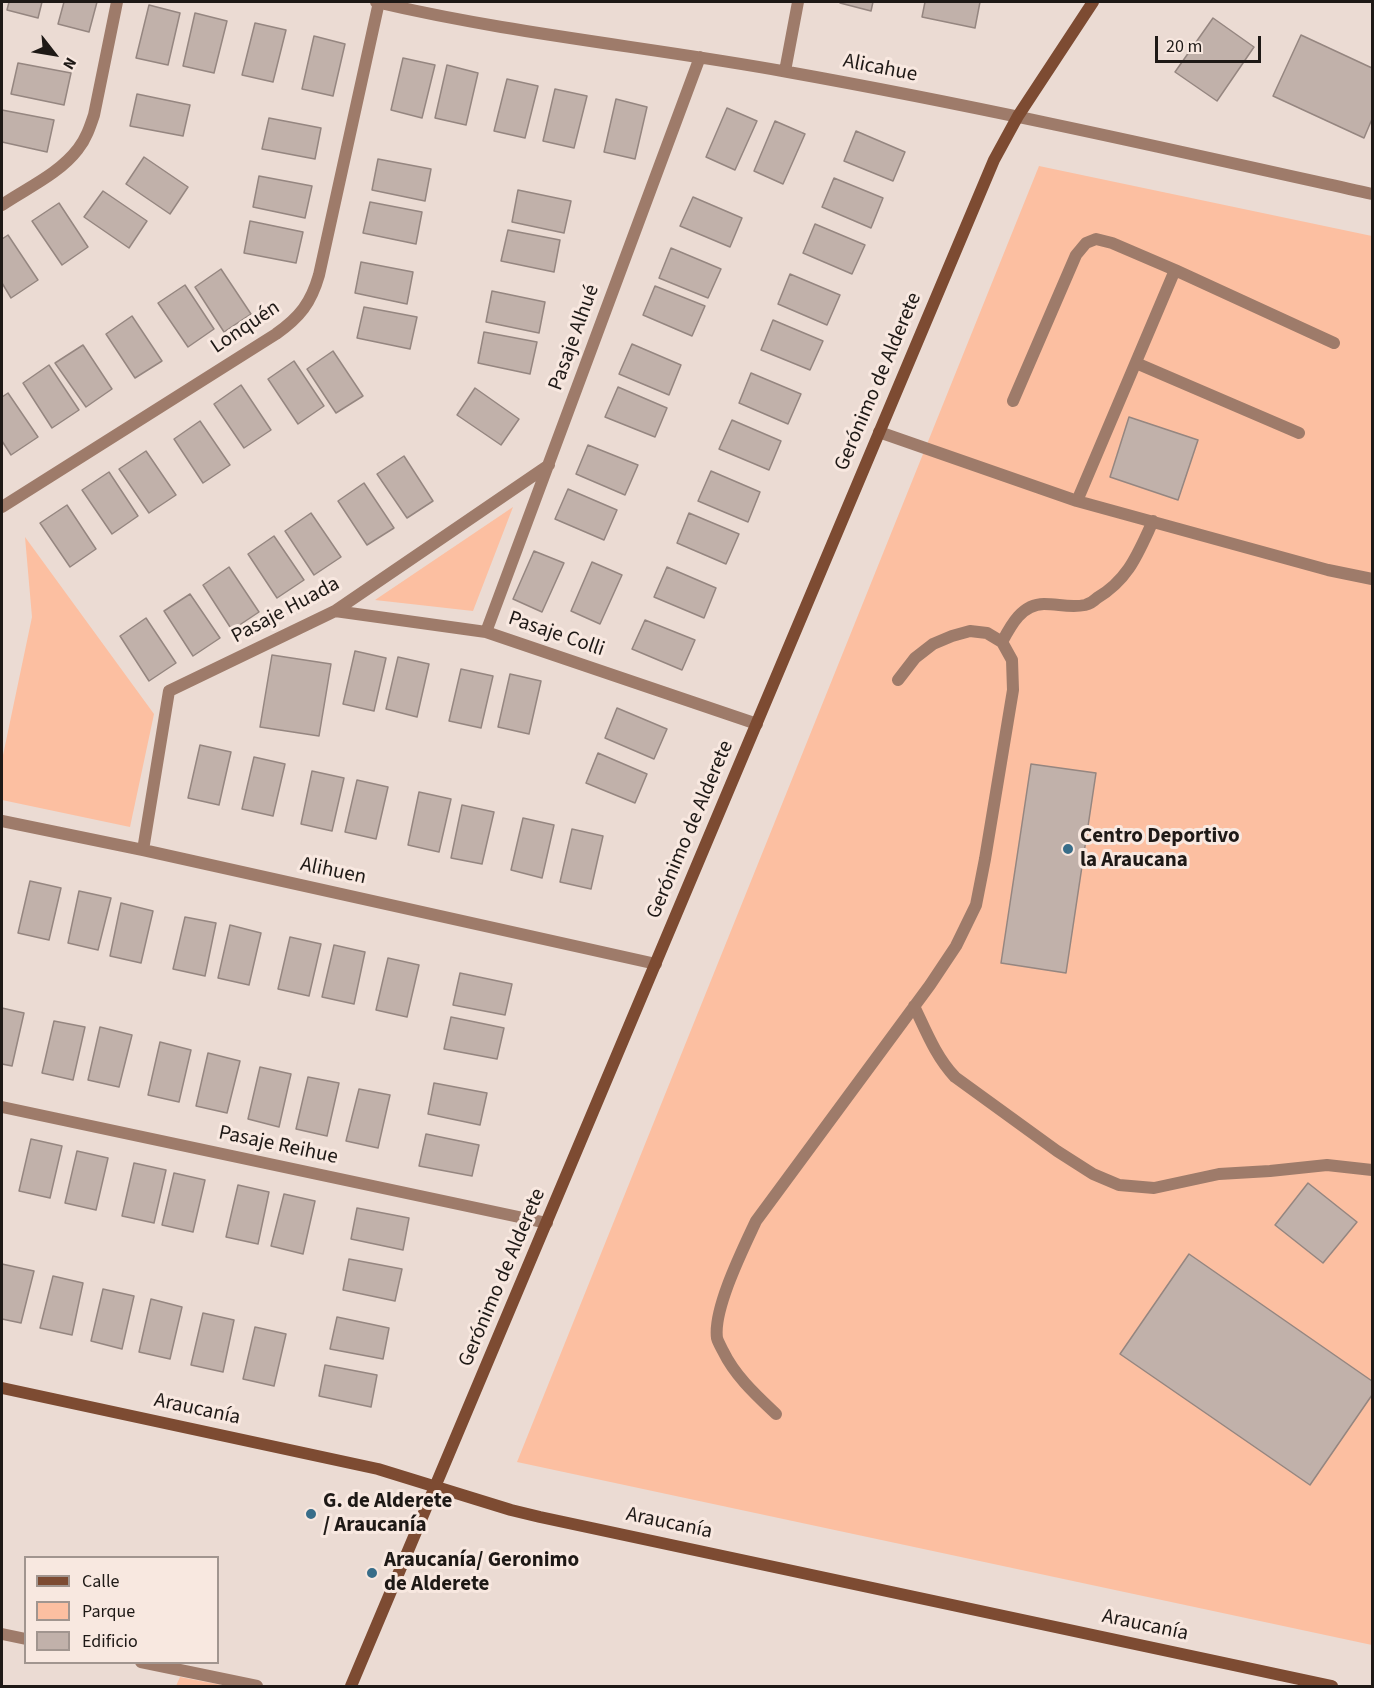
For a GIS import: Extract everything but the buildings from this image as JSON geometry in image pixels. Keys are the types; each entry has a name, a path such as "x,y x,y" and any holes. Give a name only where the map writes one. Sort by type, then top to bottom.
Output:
{"street":[{"path":"2,205 68,161 79,148 94,115 117,2"},
{"name":"Alicahue","path":"377,2 471,21 785,71 915,95 1372,194"},
{"name":"Lonquén","path":"2,507 276,334 292,323 306,307 314,292 319,274 377,2"},
{"path":"785,71 798,2"},
{"name":"Gerónimo de Alderete","path":"351,1686 994,160 1018,116 1093,2"},
{"name":"Pasaje Alhué","path":"486,632 700,57"},
{"path":"1013,401 1076,255 1086,243 1096,239 1112,243 1175,270 1334,343"},
{"path":"1077,501 1175,270"},
{"path":"1136,363 1299,433"},
{"path":"879,432 1077,501 1328,570 1372,579"},
{"name":"Pasaje Huada","path":"144,850 169,692 335,611 549,465"},
{"path":"1002,642 1009,628 1030,606 1087,605 1109,591 1130,569 1153,521"},
{"name":"Pasaje Colli","path":"335,611 486,632 757,723"},
{"path":"776,1414 749,1389 729,1363 717,1339 719,1311 739,1257 756,1221 956,946 976,905 1013,690 1012,660 1002,642 987,633 970,631 933,644 915,658 898,680"},
{"name":"Alihuen","path":"2,821 144,850 656,964"},
{"path":"914,1006 937,1053 955,1077 1057,1151 1093,1174 1119,1185 1154,1188 1219,1174 1327,1166 1372,1170"},
{"name":"Pasaje Reihue","path":"2,1107 547,1223"},
{"name":"Araucanía","path":"2,1388 378,1469 540,1517 1332,1686"},
{"path":"2,1634 24,1639"},
{"path":"151,1664 257,1686"}],"green space":[{"name":"Centro Deportivo la Araucana","path":"1039,166 1372,236 1372,1645 517,1462"},
{"path":"513,507 473,611 375,600"},
{"path":"25,537 154,714 130,827 2,800 2,760 32,617"},
{"path":"180,1677 227,1686 176,1686"}],"place":[{"name":"Centro Deportivo la Araucana","path":"1068,849"},
{"name":"G. de Alderete / Araucanía","path":"311,1514"},
{"name":"Araucanía/ Geronimo de Alderete","path":"372,1573"}]}
